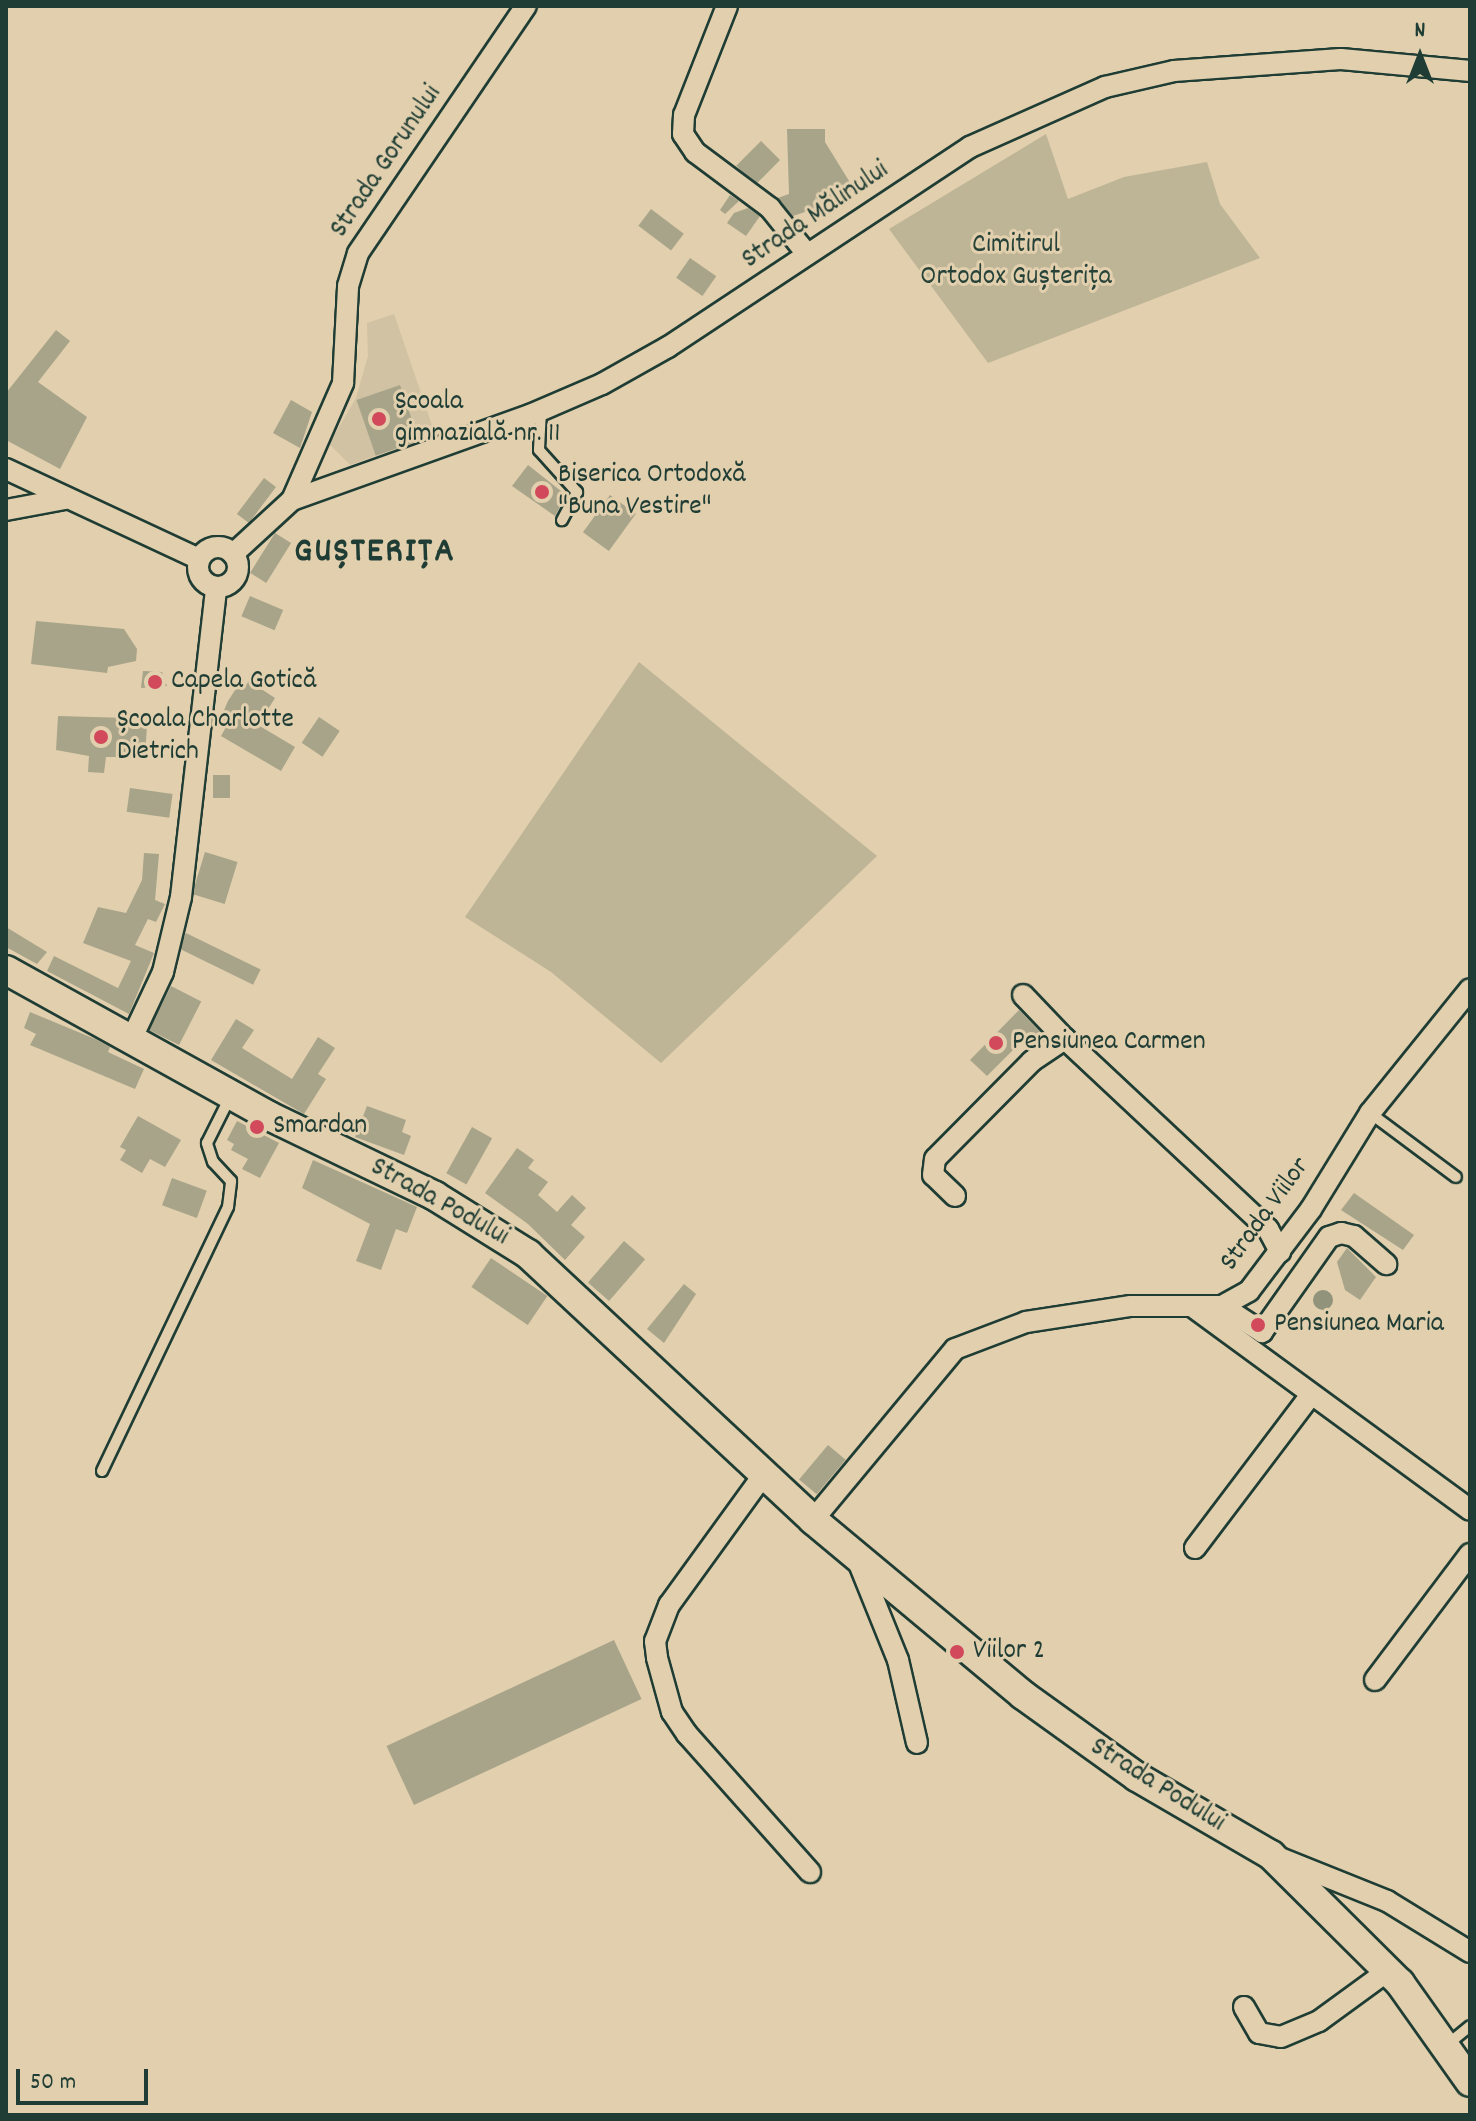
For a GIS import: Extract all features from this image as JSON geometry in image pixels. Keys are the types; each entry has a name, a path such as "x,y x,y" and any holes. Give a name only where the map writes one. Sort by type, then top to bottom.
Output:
{"street":[{"name":"Strada Gorunului","path":"292,500 343,383 348,286 358,253 526,6"},
{"path":"727,6 684,115 683,134 695,152 770,208 807,254"},
{"name":"Strada Mălinului","path":"216,588 234,580 238,566 233,554 292,500 541,410 668,347 970,147 1105,87 1174,71 1341,59 1470,71"},
{"path":"6,469 199,559"},
{"path":"6,510 65,499"},
{"path":"199,559 214,547 233,554"},
{"path":"131,1040 163,972 181,897 216,588 200,577 199,559"},
{"name":"Strada Podului","path":"6,970 231,1096 435,1196 528,1254 813,1520 1063,1726 1271,1855 1389,1970 1448,2044 1470,2082"},
{"name":"Strada Viilor","path":"813,1520 941,1361 977,1338 1079,1312 1222,1306 1249,1291 1280,1252 1370,1113 1470,989"},
{"path":"1023,995 1065,1039 1268,1229 1280,1252"},
{"path":"955,1196 933,1175 935,1159 1032,1061 1065,1039"},
{"path":"1222,1306 1262,1332 1329,1237 1341,1233 1354,1236 1386,1264"},
{"path":"1193,1307 1310,1396 1470,1510"},
{"path":"1195,1548 1310,1396"},
{"path":"764,1474 681,1586 655,1641 672,1712 720,1776 810,1872"},
{"path":"1375,1680 1470,1554"},
{"path":"857,1558 884,1617 917,1743"},
{"path":"1271,1855 1365,1890 1470,1952"},
{"path":"1244,2007 1259,2033 1281,2037 1319,2021 1389,1970"}],"lane":[{"path":"541,410 539,450 577,492 562,520"},
{"path":"102,1471 228,1207 231,1181 213,1162 207,1143 231,1096"},
{"path":"1370,1113 1456,1177"},
{"path":"1448,2044 1470,2026"}],"shaded area":[{"path":"394,314 435,434 350,465 329,444 356,398 368,356 367,323"},
{"path":"1319,1290 1327,1290 1333,1300 1327,1310 1319,1310 1313,1304 1313,1296"}],"green space":[{"name":"Cimitirul Ortodox Gușterița","path":"1046,134 1068,199 1124,177 1207,162 1220,204 1260,258 988,363 889,229"},
{"path":"639,662 877,856 661,1063 551,972 465,917"}],"building":[{"path":"787,129 825,129 825,142 854,189 816,213 814,209 793,216 778,198 789,194"},
{"path":"761,141 780,160 755,185 736,166"},
{"path":"730,195 739,201 725,214 720,210"},
{"path":"748,208 760,216 746,236 727,223 734,213"},
{"path":"651,209 684,234 671,250 638,226"},
{"path":"690,258 716,276 702,296 676,278"},
{"path":"56,330 70,341 38,382 87,417 60,469 6,440 6,393"},
{"name":"Școala gimnazială nr. 11","path":"400,385 419,441 376,456 357,400"},
{"path":"291,400 312,412 300,448 273,433"},
{"name":"Biserica Ortodoxă \"Buna Vestire\"","path":"528,465 566,495 555,516 512,486"},
{"path":"264,478 276,487 249,523 237,514"},
{"path":"610,495 636,514 609,551 583,532"},
{"path":"275,533 291,543 266,583 250,573"},
{"path":"250,596 283,610 275,630 241,616"},
{"path":"36,621 124,629 137,649 136,661 108,667 107,673 31,664"},
{"name":"Capela Gotică","path":"143,671 162,672 167,686 141,688"},
{"path":"249,681 275,698 258,725 295,747 281,771 221,736 225,729 218,724 228,701 239,684 244,688"},
{"name":"Școala Charlotte Dietrich","path":"58,716 128,718 127,724 147,725 145,757 106,757 104,773 88,772 89,756 56,750"},
{"path":"319,717 340,731 322,757 302,743"},
{"path":"213,775 230,775 230,798 213,798"},
{"path":"130,788 173,794 169,818 127,812"},
{"path":"205,852 238,862 225,904 192,894"},
{"path":"144,853 159,854 155,900 165,904 156,922 148,919 135,945 154,953 129,1014 47,971 54,956 118,988 131,961 83,943 98,907 126,913 142,880"},
{"path":"6,927 47,952 37,964 6,947"},
{"path":"186,933 261,969 253,985 179,948"},
{"path":"171,986 201,1001 179,1045 149,1030"},
{"path":"1019,1010 1045,1037 1032,1045 1025,1038 987,1076 970,1060"},
{"path":"30,1012 95,1039 110,1047 108,1052 144,1069 135,1089 30,1045 36,1034 24,1028"},
{"path":"236,1019 254,1030 242,1048 292,1079 318,1037 335,1048 318,1074 326,1079 304,1114 211,1060"},
{"path":"367,1106 406,1120 402,1132 411,1136 404,1155 355,1137"},
{"path":"138,1116 181,1140 165,1167 150,1159 142,1173 120,1160 126,1150 120,1147"},
{"path":"237,1121 279,1143 260,1178 242,1169 248,1159 231,1150 234,1144 227,1140"},
{"path":"472,1127 492,1138 466,1185 446,1173"},
{"path":"517,1148 534,1160 528,1168 548,1182 538,1195 557,1212 572,1195 586,1208 571,1225 585,1237 565,1260 528,1224 485,1193"},
{"path":"313,1160 417,1207 407,1233 396,1229 381,1270 356,1261 370,1224 302,1188"},
{"path":"172,1178 207,1191 197,1218 162,1205"},
{"path":"1354,1193 1414,1235 1403,1250 1341,1210"},
{"path":"624,1241 645,1259 609,1301 588,1283"},
{"path":"1347,1248 1376,1277 1360,1300 1345,1290 1337,1262"},
{"path":"491,1258 547,1296 528,1325 471,1287"},
{"path":"684,1284 696,1294 664,1343 647,1329"},
{"path":"828,1445 846,1460 817,1494 799,1479"},
{"path":"614,1640 641,1699 414,1805 387,1746"}],"place":[{"name":"Școala gimnazială nr. 11","path":"379,419"},
{"name":"Biserica Ortodoxă \"Buna Vestire\"","path":"542,492"},
{"name":"Capela Gotică","path":"155,682"},
{"name":"Școala Charlotte Dietrich","path":"101,737"},
{"name":"Pensiunea Carmen","path":"996,1043"},
{"name":"Smardan","path":"257,1127"},
{"name":"Pensiunea Maria","path":"1258,1325"},
{"name":"Viilor 2","path":"957,1652"}],"district":[{"name":"GUȘTERIȚA","path":"375,554"}]}
